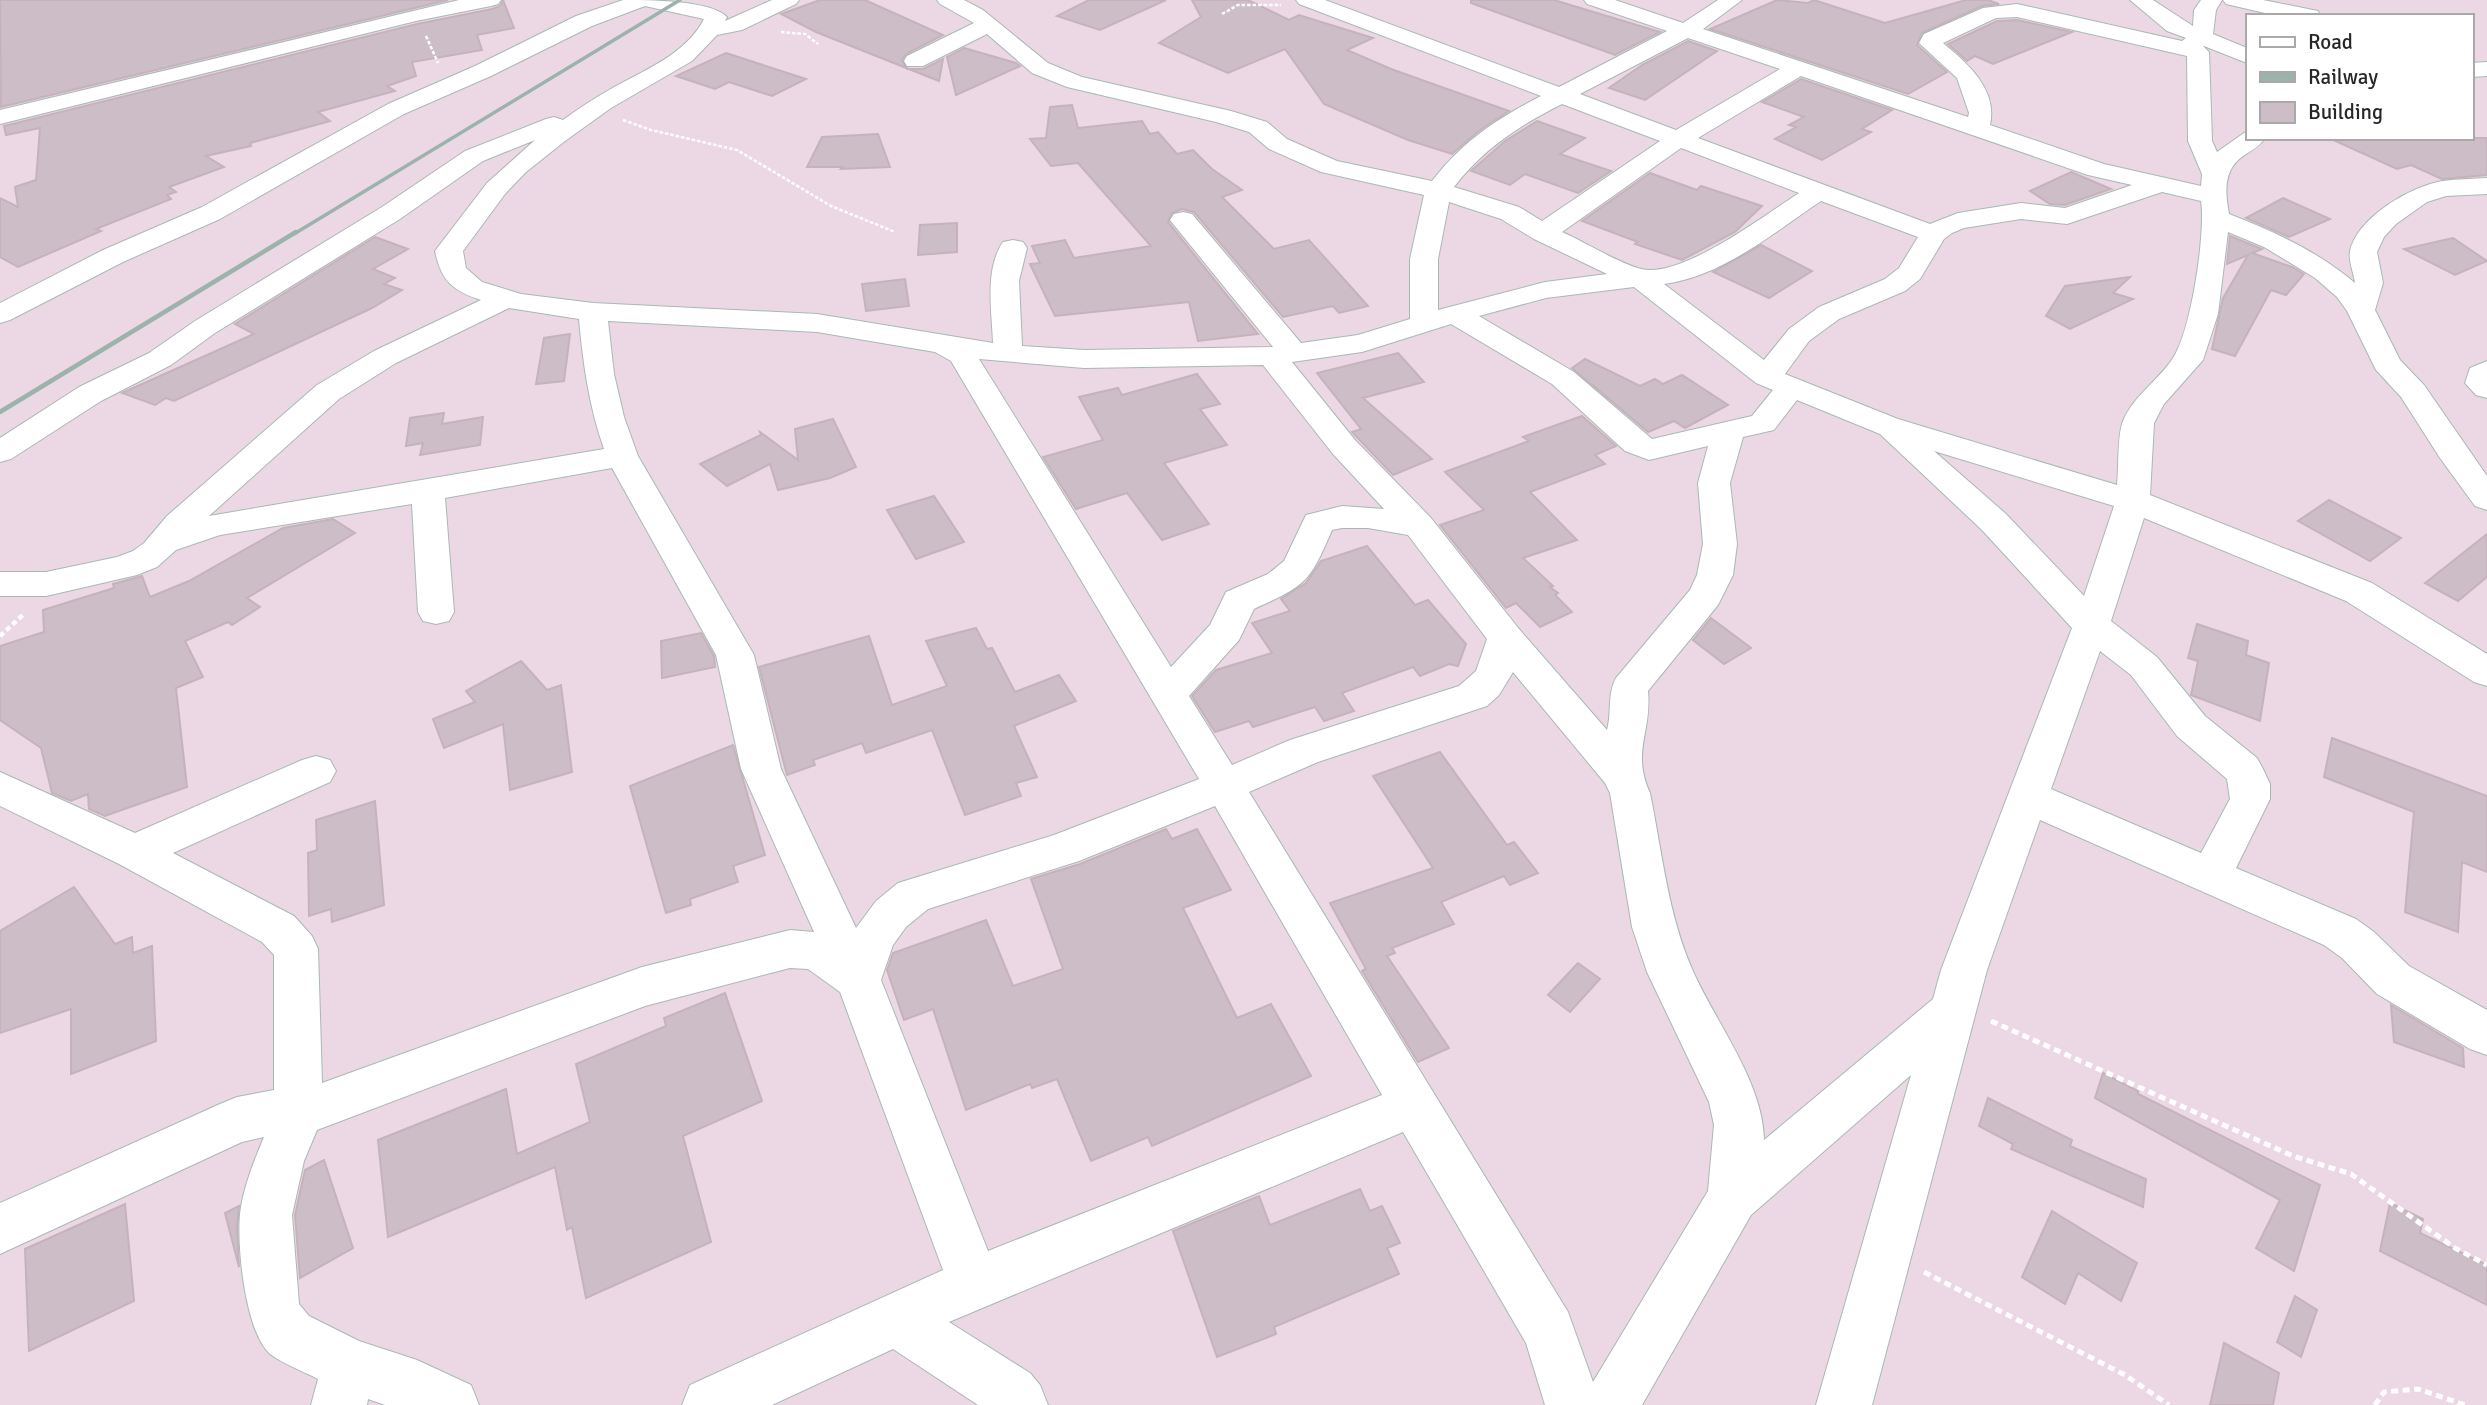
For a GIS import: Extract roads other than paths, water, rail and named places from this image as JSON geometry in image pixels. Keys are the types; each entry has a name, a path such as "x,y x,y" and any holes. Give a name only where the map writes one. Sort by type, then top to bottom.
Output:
{"street":[{"path":"0,117 416,15 491,0"},
{"path":"0,314 113,256 211,214 390,112 584,21 643,0 709,10 734,25 789,0"},
{"path":"947,0 990,24 1040,68 1075,82 1223,116 1258,127 1278,144 1330,167 1438,190 1510,213 1543,233 1642,279 1779,382 1887,426 2133,501 2360,592 2487,672"},
{"path":"1594,0 2096,170 2215,196 2347,291 2361,310 2387,364 2413,392 2451,451 2487,499"},
{"path":"1424,325 1424,259 1438,190 1463,158 1510,121 1685,31 1732,0"},
{"path":"2140,0 2194,42 2198,52 2200,141 2215,196"},
{"path":"2194,42 2205,10 2212,0"},
{"path":"2233,0 2300,14"},
{"path":"1296,2 1357,10 1563,94 1933,234"},
{"path":"1977,129 1981,113 1967,75 1930,43 1932,39 1989,11 2011,8 2194,42 2246,56"},
{"path":"709,10 703,41 675,61 603,103 528,158 466,223 449,251 453,271 472,288 534,305 593,312 804,322 1008,354 1084,359 1282,354 1362,343 1454,314 1545,290 1682,273 1723,254 1819,191"},
{"path":"915,61 990,24"},
{"path":"1543,233 1679,138 1799,68"},
{"path":"0,452 90,394 160,359 211,323 391,213 474,156 603,103"},
{"path":"1844,1405 1964,970 2091,625 2133,501 2138,423 2151,400 2188,360 2204,314 2215,196 2227,156 2250,140"},
{"path":"1454,314 1563,379 1642,449 1654,451 1763,423 1773,413 1779,382 1799,335 1829,313 1895,285 1910,273 1933,234 1958,221 2021,211 2067,216 2161,184"},
{"path":"2361,310 2369,283 2363,251 2372,233 2387,218 2418,197 2443,188 2487,186"},
{"path":"1183,220 1282,354 1344,446 1419,526 1506,638 1622,775 1630,793 1654,927 1670,972 1733,1100 1739,1125 1739,1150 1732,1198"},
{"path":"1008,354 1005,281 1013,248"},
{"path":"0,584 41,585 125,567 156,551 179,523 338,385 385,357 508,298"},
{"path":"593,312 606,406 622,456 735,655 761,769 858,980 974,1283"},
{"path":"943,345 962,355 971,368 1415,1104 1549,1331 1573,1405"},
{"path":"2487,370 2481,374 2480,383 2487,389"},
{"path":"1887,426 1994,522 2091,625 2144,666 2184,719 2243,769 2250,784 2250,799 2210,876"},
{"path":"1622,775 1621,750 1631,715 1629,688 1705,596 1715,575 1720,544 1714,483 1728,433"},
{"path":"163,542 215,525 622,456"},
{"path":"428,491 436,612"},
{"path":"1169,694 1226,631 1239,601 1281,582 1299,567 1318,523 1336,517 1353,517 1419,526"},
{"path":"858,980 874,936 891,914 913,896 1064,849 1224,786 1304,751 1473,696 1483,691 1492,678 1506,638"},
{"path":"134,852 316,771"},
{"path":"0,788 134,852 278,929 296,949 299,1111 279,1161 266,1215 272,1304 280,1323 290,1335 344,1385 417,1388 451,1405"},
{"path":"2028,797 2340,932 2358,945 2393,980 2487,1034"},
{"path":"0,1228 237,1120 299,1111 642,987 790,949 817,951 858,980"},
{"path":"1611,1405 1732,1198 1954,1007"},
{"path":"710,1405 974,1283 1415,1104"},
{"path":"894,1318 1010,1393 1020,1405"}],"railway":[{"path":"294,234 680,0"},
{"path":"0,412 296,232"}]}
